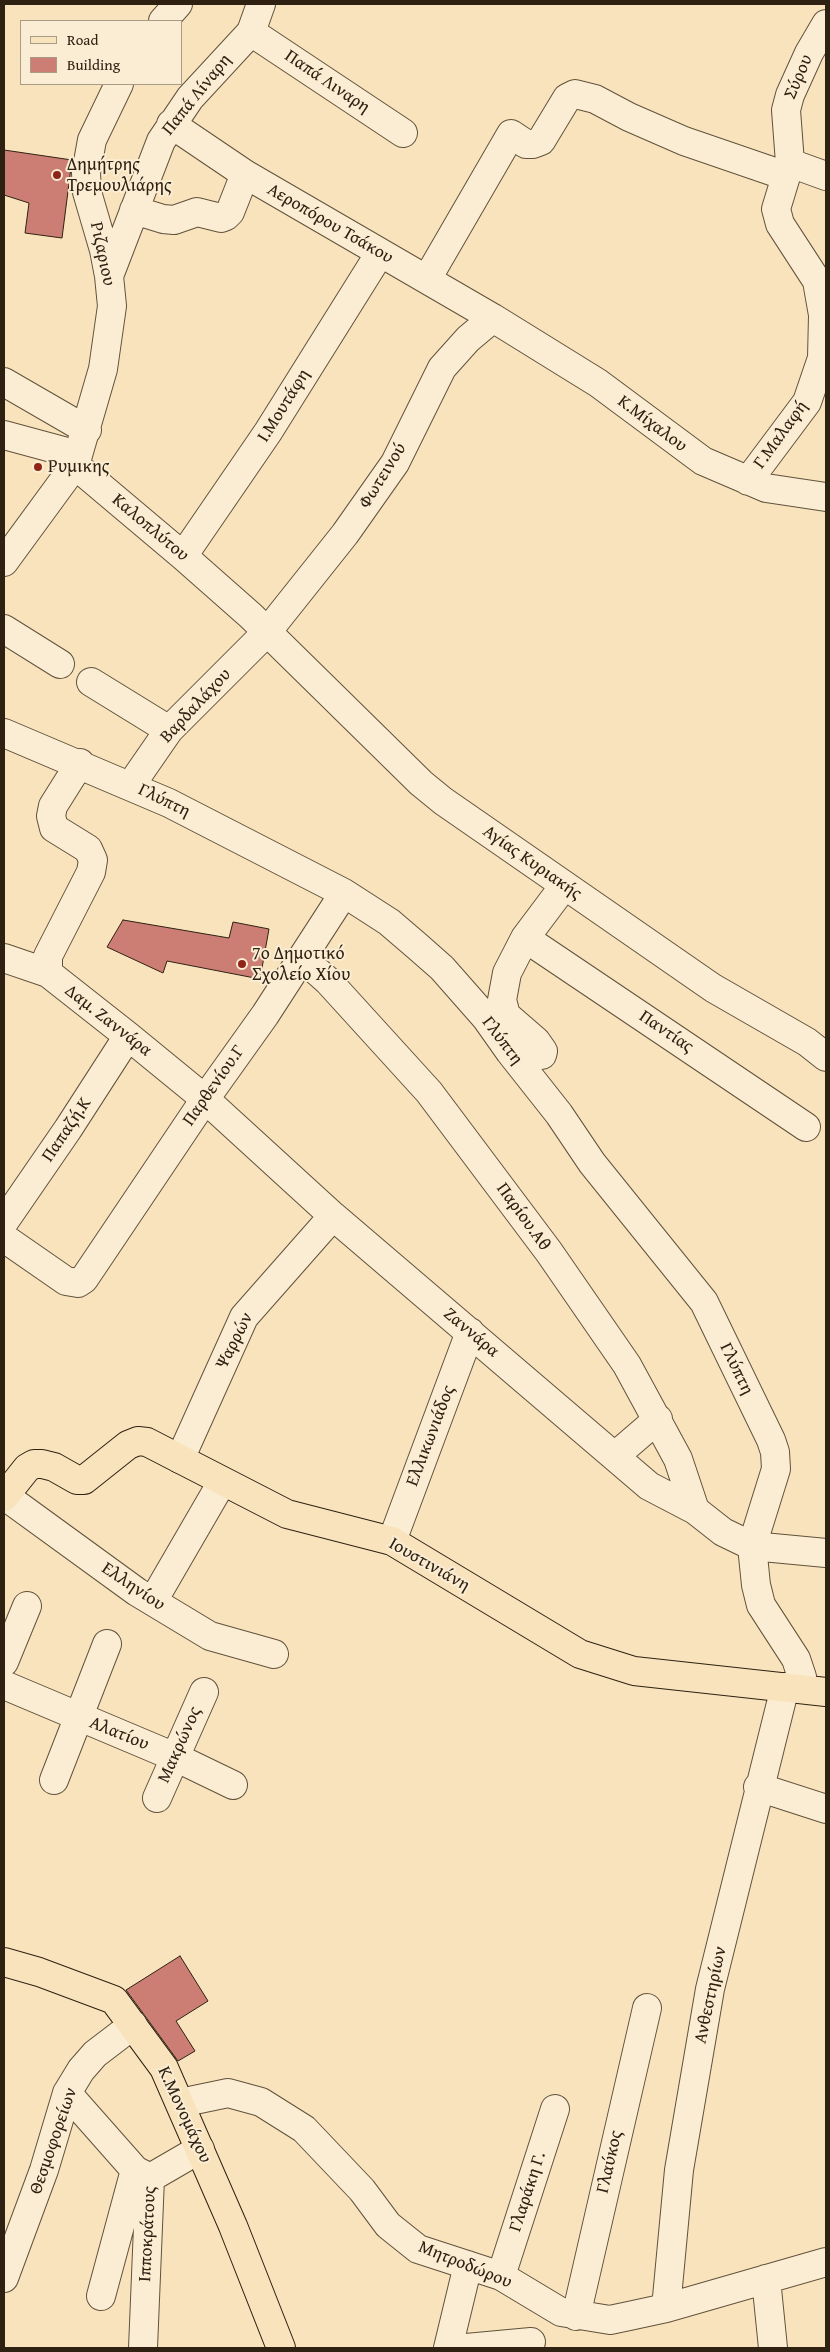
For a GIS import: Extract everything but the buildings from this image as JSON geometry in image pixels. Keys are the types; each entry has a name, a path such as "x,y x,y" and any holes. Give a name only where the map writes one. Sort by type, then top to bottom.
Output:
{"main road":[{"name":"Ιουστινιάνη","path":"4,1496 27,1468 34,1464 54,1467 77,1480 84,1480 128,1445 138,1441 147,1442 287,1514 392,1541 580,1654 634,1671 804,1690"},
{"name":"Κ.Μονομάχου","path":"4,1962 34,1970 114,2000 164,2068 200,2149 281,2348"}],"street":[{"path":"164,20 178,4"},
{"path":"251,32 261,4"},
{"name":"Σύρου","path":"788,169 786,110 790,96 809,53 826,24"},
{"name":"Παπά Λίναρη","path":"109,276 160,141 196,91 251,32"},
{"name":"Παπά Λιναρη","path":"251,32 403,132"},
{"name":"Ριζαριου","path":"4,562 76,460 87,430 104,369 112,306 104,250 87,192 86,172 92,140 119,85"},
{"path":"427,280 511,134 526,144 541,141 566,98 575,94 595,99 629,117 684,141 788,169 826,176"},
{"name":"Αεροπόρου Τσάκου","path":"172,124 246,174 492,318"},
{"name":"Γ.Μαλαφή","path":"748,481 807,402 822,358 824,314 817,281 780,224 776,209 788,169"},
{"path":"134,210 163,220 174,220 197,212 220,218 230,212 246,174"},
{"name":"Ι.Μουτάφη","path":"183,556 268,432 380,253"},
{"name":"Κ.Μίχαλου","path":"492,318 598,383 691,454 748,481 775,489 826,497"},
{"name":"Φωτεινού","path":"267,632 344,534 395,463 442,368 468,339 492,318"},
{"path":"4,382 87,430"},
{"name":"Καλοπλύτου","path":"4,435 76,460 267,632"},
{"path":"4,629 60,664"},
{"name":"Βαρδαλάχου","path":"131,785 169,730 267,632"},
{"name":"Αγίας Κυριακής","path":"267,632 421,783 443,801 713,988 807,1042 826,1056"},
{"path":"91,682 169,730"},
{"name":"Γλύπτη","path":"4,732 131,785 344,893 389,922 442,968 486,1018 559,1114 592,1162 704,1302 775,1452 775,1474 752,1546"},
{"path":"48,974 48,956 91,872 93,860 88,849 54,828 51,816 53,806 80,763"},
{"path":"486,1018 533,1055 537,1057 542,1055 543,1051 536,1041 506,1015 502,1000 508,973 525,938 564,886"},
{"name":"Παρθενίου.Γ","path":"4,1238 66,1281 78,1283 84,1279 344,893"},
{"name":"Παντίας","path":"525,938 806,1127"},
{"name":"Δαμ. Ζαννάρα","path":"4,958 48,974 205,1099"},
{"name":"Παρίου.Αθ","path":"302,958 328,981 429,1092 560,1268 628,1365 678,1459 695,1510"},
{"name":"Παπαζή.Κ","path":"4,1222 68,1130 128,1036"},
{"name":"Ζαννάρα","path":"205,1099 333,1216 649,1486 695,1510 723,1532 752,1546"},
{"name":"Ψαρρών","path":"180,1458 244,1316 333,1216"},
{"name":"Ελλικωνιάδος","path":"392,1541 470,1332"},
{"path":"615,1456 658,1419"},
{"path":"153,1601 222,1482"},
{"name":"Ελληνίου","path":"4,1496 153,1601 210,1636 274,1654"},
{"path":"804,1690 802,1676 796,1659 761,1606 756,1585 752,1546 826,1553"},
{"path":"4,1662 27,1606"},
{"path":"54,1780 80,1718 107,1644"},
{"name":"Αλατίου","path":"4,1685 175,1758 233,1785"},
{"name":"Ανθεστηρίων","path":"666,2308 679,2170 710,1989 758,1787 804,1690"},
{"name":"Μακρώνος","path":"157,1798 204,1692"},
{"path":"758,1787 826,1809"},
{"name":"Γλαύκος","path":"576,2316 647,2008"},
{"name":"Θεσμοφορείων","path":"4,2278 44,2170 67,2093 81,2070 95,2054 133,2025"},
{"path":"67,2093 143,2174 101,2296"},
{"name":"Μητροδώρου","path":"180,2103 228,2093 261,2102 304,2129 362,2190 388,2225 418,2249 501,2276 562,2312 576,2316 610,2320 666,2308 826,2262"},
{"name":"Γλαράκη Γ.","path":"501,2276 555,2108"},
{"name":"Ιπποκράτους","path":"134,2348 143,2174 200,2149"},
{"path":"448,2348 468,2265"},
{"path":"766,2280 773,2348"},
{"path":"466,2348 530,2345 538,2298"}],"place":[{"name":"Δημήτρης Τρεμουλιάρης","path":"57,175"},
{"name":"Ρυμικης","path":"38,467"},
{"name":"7ο Δημοτικό Σχολείο Χίου","path":"242,964"}]}
